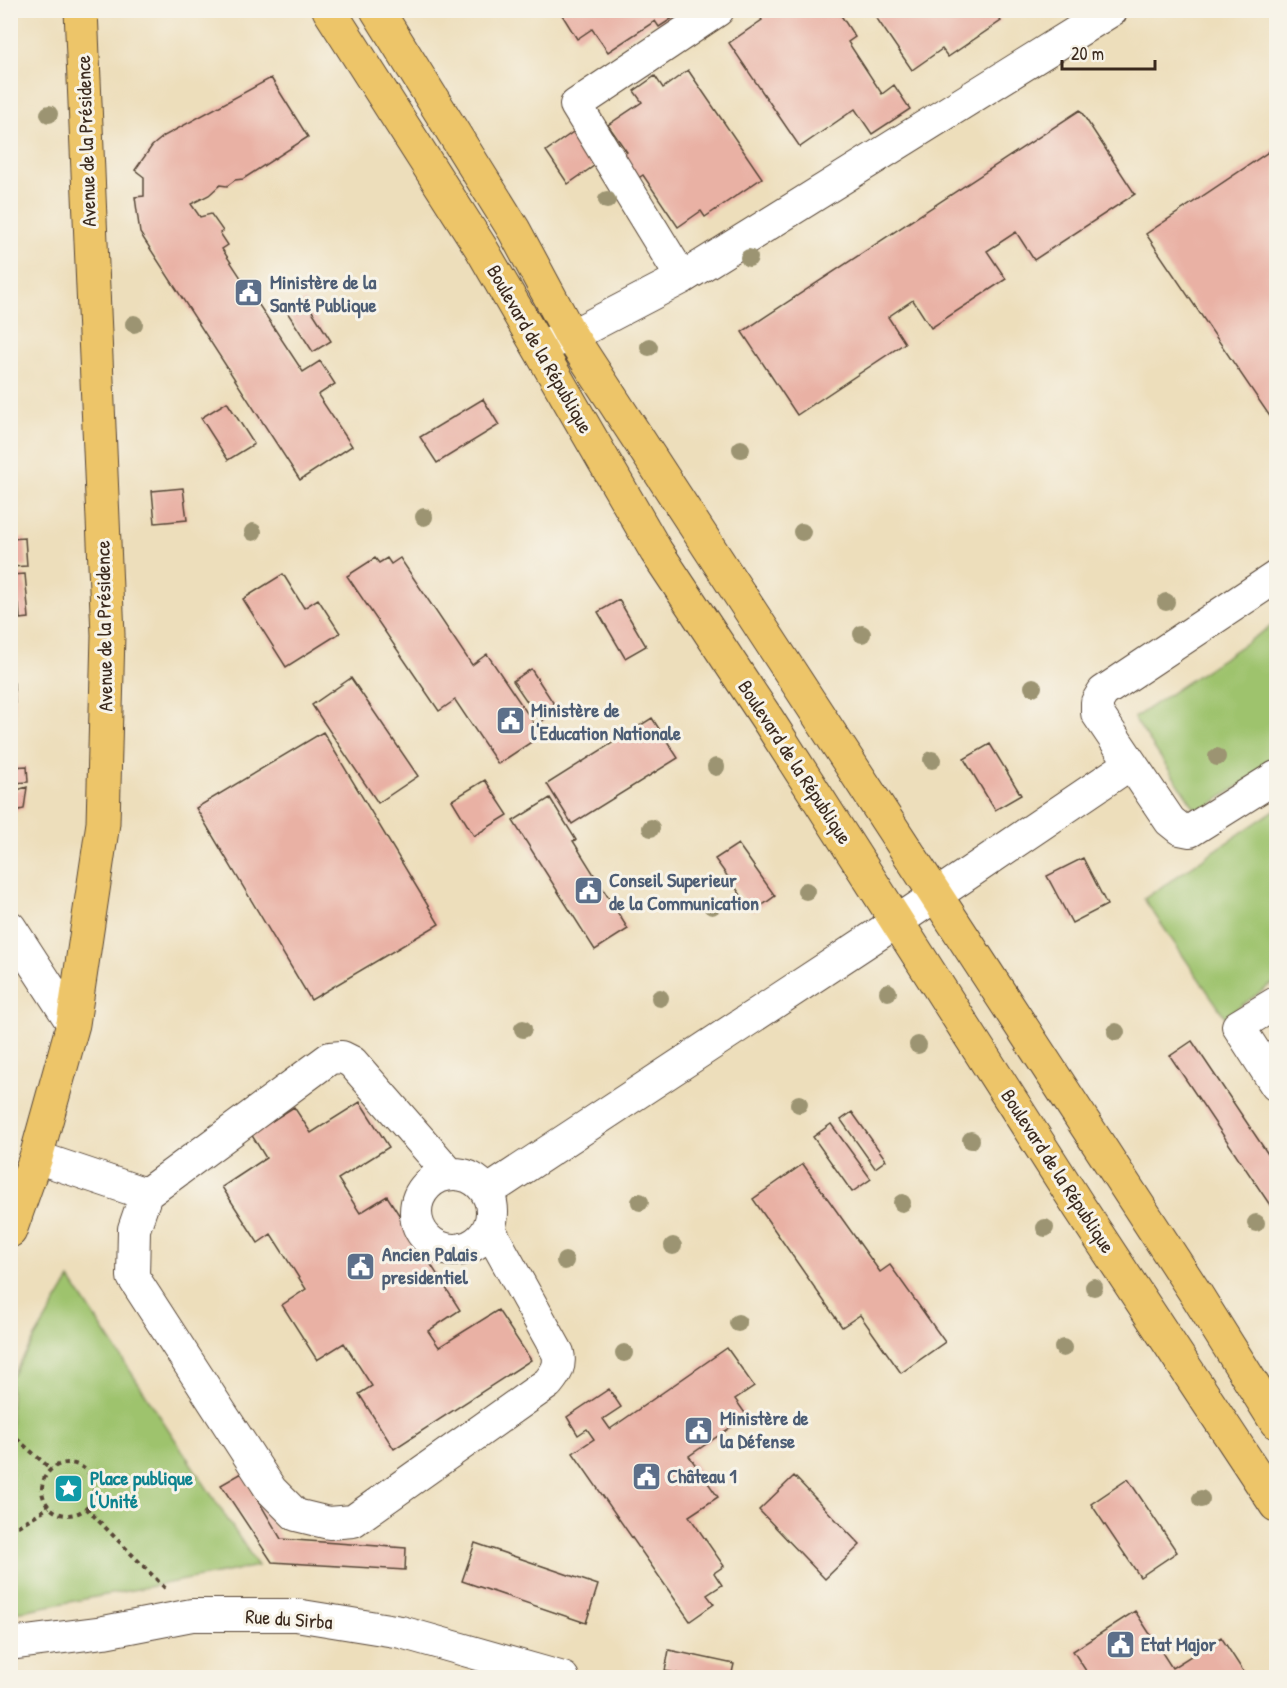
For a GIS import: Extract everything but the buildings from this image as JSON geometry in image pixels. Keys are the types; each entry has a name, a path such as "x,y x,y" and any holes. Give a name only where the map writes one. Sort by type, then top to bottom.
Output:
{"main road":[{"name":"Avenue de la Présidence","path":"10,1231 36,1157 73,1024 103,823 108,635 81,10"},
{"name":"Boulevard de la République","path":"329,10 481,248 656,551 898,921 1080,1208 1276,1505"},
{"name":"Boulevard de la République","path":"377,10 514,230 571,336 1120,1181 1196,1294 1276,1422"},
{"path":"481,248 514,230"},
{"path":"656,551 694,526"},
{"path":"768,720 807,696"},
{"path":"1080,1208 1120,1181"}],"street":[{"path":"682,278 576,105 718,10"},
{"path":"539,346 571,336 682,278 1112,10"},
{"path":"1276,577 1103,692 1097,702 1097,713 1130,764 1170,821 1180,829 1190,831 1276,777"},
{"path":"488,1192 898,921 1130,764"},
{"path":"10,927 73,1024"},
{"path":"1276,1003 1238,1026 1276,1085"},
{"path":"449,1173 352,1062 342,1057 330,1058 146,1194 134,1229 133,1277 271,1490 296,1515 328,1523 353,1521 548,1383 556,1373 560,1363 558,1353 489,1230"},
{"path":"36,1157 146,1194"},
{"path":"449,1173 464,1174 478,1181 488,1192 493,1207 489,1230 474,1246 460,1251 444,1250 431,1243 421,1232 416,1217 416,1202 423,1188 435,1179 449,1173"},
{"name":"Rue du Sirba","path":"10,1644 104,1632 192,1615 296,1616 401,1632 563,1677"}],"path":[{"path":"10,1432 51,1469"},
{"path":"68,1462 85,1468 94,1484 92,1501 86,1508 71,1515 63,1515 49,1507 44,1500 42,1483 51,1469 68,1462"},
{"path":"10,1531 49,1507"},
{"path":"86,1508 192,1615"}],"green space":[{"path":"1276,623 1276,761 1198,813 1134,718"},
{"path":"1276,809 1276,981 1225,1017 1144,899"},
{"path":"70,1279 258,1566 11,1613 11,1378"}],"place":[{"name":"Ministère de la Santé Publique","path":"249,293"},
{"name":"Ministère de l'Education Nationale","path":"510,721"},
{"name":"Conseil Superieur de la Communication","path":"588,891"},
{"name":"Ancien Palais presidentiel","path":"361,1266"},
{"name":"Ministère de la Défense","path":"699,1430"},
{"name":"Château 1","path":"646,1476"},
{"name":"Place publique l'Unité","path":"69,1489"},
{"name":"Etat Major","path":"1120,1644"}]}
